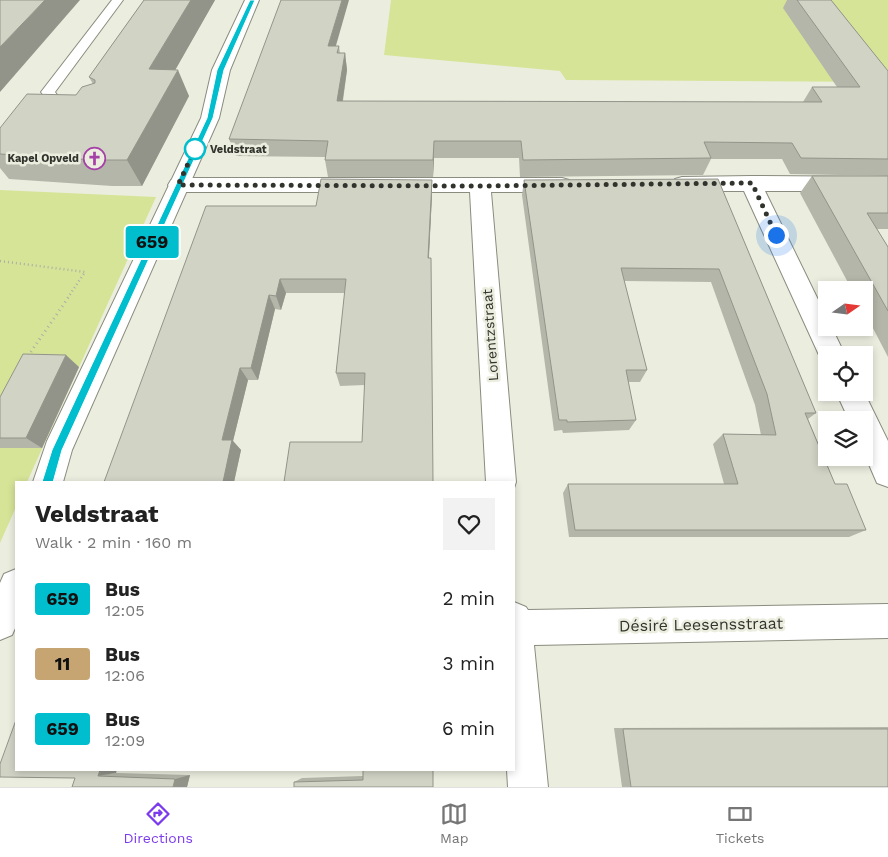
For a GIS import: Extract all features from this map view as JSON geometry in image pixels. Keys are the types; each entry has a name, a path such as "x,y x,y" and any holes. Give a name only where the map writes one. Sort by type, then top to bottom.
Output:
{"street":[{"path":"48,481 57,450 210,118 220,70 252,0"},
{"path":"752,183 828,346"},
{"path":"664,184 888,184"},
{"path":"178,185 577,185"},
{"name":"Lorentzstraat","path":"480,186 501,481"},
{"path":"873,442 888,473"},
{"path":"0,624 15,588"},
{"name":"Désiré Leesensstraat","path":"515,623 888,621"},
{"path":"515,635 528,787"}],"lane":[{"path":"84,107 58,106 48,92 118,0"}],"path":[{"path":"0,261 85,272 23,363"}],"green space":[{"path":"391,0 888,0 888,82 566,80 560,71 384,55"},
{"path":"0,190 156,197 27,481 15,481 15,509 0,543"}],"building":[{"path":"0,0 45,0 0,47"},
{"path":"144,0 191,0 149,69 178,70 127,160 95,160 0,154 0,128 27,94 76,95 82,87 95,83 95,80 89,77"},
{"path":"281,0 342,0 328,46 339,46 337,53 345,53 337,101 822,102 812,87 860,87 797,0 831,0 888,71 888,159 801,158 792,143 704,142 711,158 523,160 521,141 434,141 433,160 325,160 328,141 229,139"},
{"path":"812,176 888,176 888,213 867,213 888,247 888,311 873,284 873,281 871,281"},
{"path":"321,179 432,180 428,258 431,258 433,481 284,481 290,442 362,442 365,373 336,373 346,279 280,279 276,296 269,295 251,368 240,368 222,440 232,440 223,481 104,481 206,206 316,206"},
{"path":"718,179 816,413 805,413 818,444 818,466 827,466 835,484 847,484 866,530 575,530 568,484 738,484 723,434 776,435 767,394 719,269 621,268 647,370 626,370 636,420 567,422 567,420 559,420 524,180"},
{"path":"23,354 66,355 26,438 0,438 0,397"},
{"path":"15,723 15,771 100,771 98,776 175,779 173,787 72,787 75,778 0,777 0,764"},
{"path":"623,729 888,729 888,787 631,787"},
{"path":"363,771 433,771 433,787 294,787 294,782 363,780"}],"bus line":[{"name":"659","path":"48,481 57,450 210,118 220,70 252,0"}],"place":[{"name":"Veldstraat","path":"195,149"},
{"name":"Kapel Opveld","path":"95,158"}],"route":[{"path":"195,149 178,185 480,186 752,183 776,235"}]}
